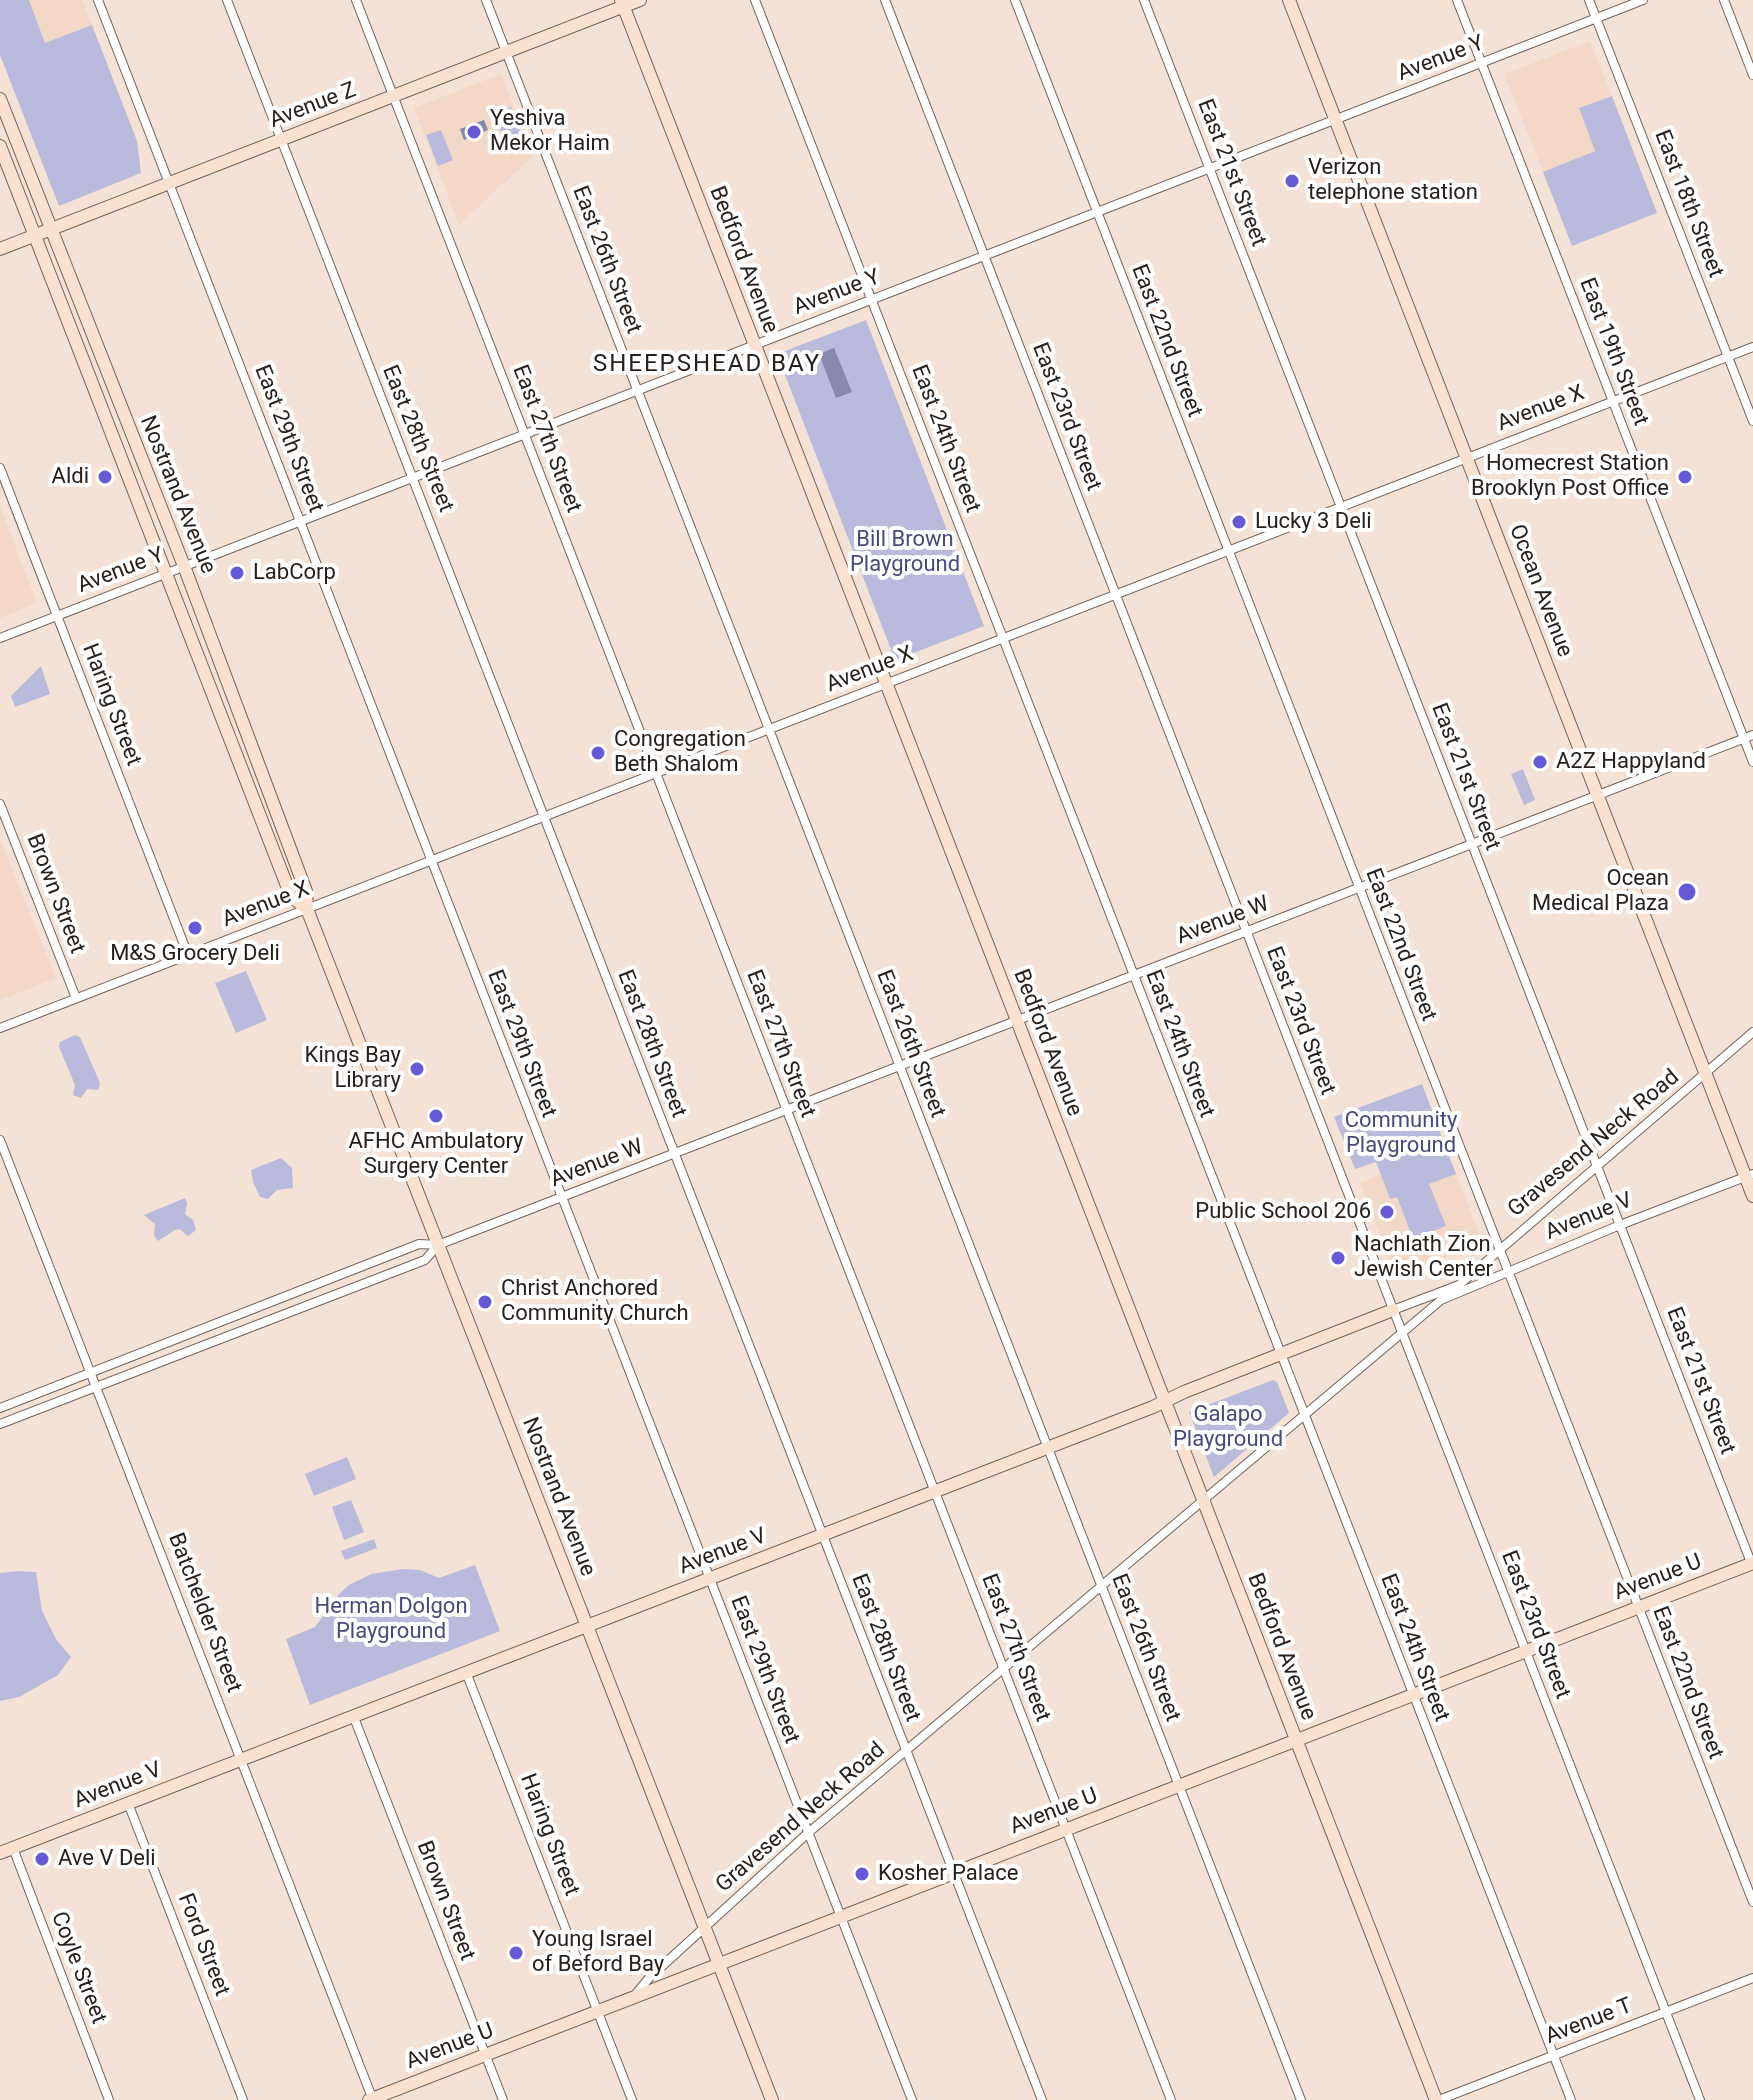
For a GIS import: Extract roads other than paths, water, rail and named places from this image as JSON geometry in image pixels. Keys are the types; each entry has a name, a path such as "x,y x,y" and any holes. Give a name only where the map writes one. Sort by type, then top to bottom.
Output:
{"main road":[{"name":"Avenue Z","path":"0,249 506,53 622,3 640,0"},
{"name":"Ocean Avenue","path":"1289,0 1705,1072 1749,1176 1753,1196"},
{"name":"Bedford Avenue","path":"622,3 1437,2100"},
{"name":"Nostrand Avenue","path":"0,99 184,566 306,891 307,909 772,2100"},
{"name":"Nostrand Avenue","path":"0,146 291,896 307,909"},
{"name":"Avenue V","path":"6,1851 1165,1402 1393,1310"},
{"name":"Avenue U","path":"372,2100 1526,1650 1752,1565"}],"street":[{"name":"East 29th Street","path":"98,0 912,2100"},
{"name":"East 28th Street","path":"227,0 1042,2100"},
{"name":"East 27th Street","path":"356,0 1171,2100"},
{"name":"East 26th Street","path":"486,0 1301,2100"},
{"name":"East 24th Street","path":"755,0 1571,2100"},
{"name":"East 23rd Street","path":"885,0 1700,2100"},
{"name":"East 22nd Street","path":"1015,0 1753,1902"},
{"name":"East 21st Street","path":"1144,0 1752,1565"},
{"name":"East 19th Street","path":"1457,0 1612,401 1748,736 1753,762"},
{"name":"East 18th Street","path":"1589,0 1753,421"},
{"name":"Avenue Y","path":"0,638 1643,0"},
{"path":"1724,0 1753,75"},
{"name":"Avenue X","path":"0,1028 1753,347"},
{"name":"Haring Street","path":"0,468 188,955"},
{"name":"Avenue W","path":"0,1408 419,1244 438,1245 1748,736"},
{"name":"Brown Street","path":"0,804 76,998"},
{"name":"Gravesend Neck Road","path":"1459,1285 1753,1032"},
{"name":"Batchelder Street","path":"0,1140 372,2100"},
{"name":"Avenue V","path":"1441,1300 1620,1225 1749,1176"},
{"name":"Avenue W","path":"0,1424 425,1260 438,1245"},
{"name":"Avenue V","path":"1393,1310 1459,1285"},
{"name":"Gravesend Neck Road","path":"631,1999 649,1978 808,1833 1441,1300"},
{"name":"Haring Street","path":"466,1672 632,2100"},
{"name":"Brown Street","path":"353,1715 503,2100"},
{"name":"Ford Street","path":"128,1803 243,2100"},
{"name":"Coyle Street","path":"6,1851 109,2100"},
{"name":"Avenue T","path":"1437,2100 1753,1978"}],"place":[{"name":"Yeshiva Mekor Haim","path":"474,132"},
{"name":"Verizon telephone station","path":"1292,181"},
{"name":"Aldi","path":"105,477"},
{"name":"Homecrest Station Brooklyn Post Office","path":"1685,477"},
{"name":"Lucky 3 Deli","path":"1239,522"},
{"name":"LabCorp","path":"237,573"},
{"name":"Congregation Beth Shalom","path":"598,753"},
{"name":"A2Z Happyland","path":"1540,762"},
{"name":"Ocean Medical Plaza","path":"1687,892"},
{"name":"M&S Grocery Deli","path":"195,928"},
{"name":"Kings Bay Library","path":"417,1069"},
{"name":"AFHC Ambulatory Surgery Center","path":"436,1116"},
{"name":"Public School 206","path":"1387,1212"},
{"name":"Nachlath Zion Jewish Center","path":"1338,1258"},
{"name":"Christ Anchored Community Church","path":"485,1302"},
{"name":"Ave V Deli","path":"42,1859"},
{"name":"Kosher Palace","path":"862,1874"},
{"name":"Young Israel of Beford Bay","path":"516,1953"}],"district":[{"name":"SHEEPSHEAD BAY","path":"707,365"}],"park label":[{"name":"Bill Brown Playground","path":"905,552"},
{"name":"Community Playground","path":"1401,1134"},
{"name":"Galapo Playground","path":"1228,1428"},
{"name":"Herman Dolgon Playground","path":"391,1620"}]}
